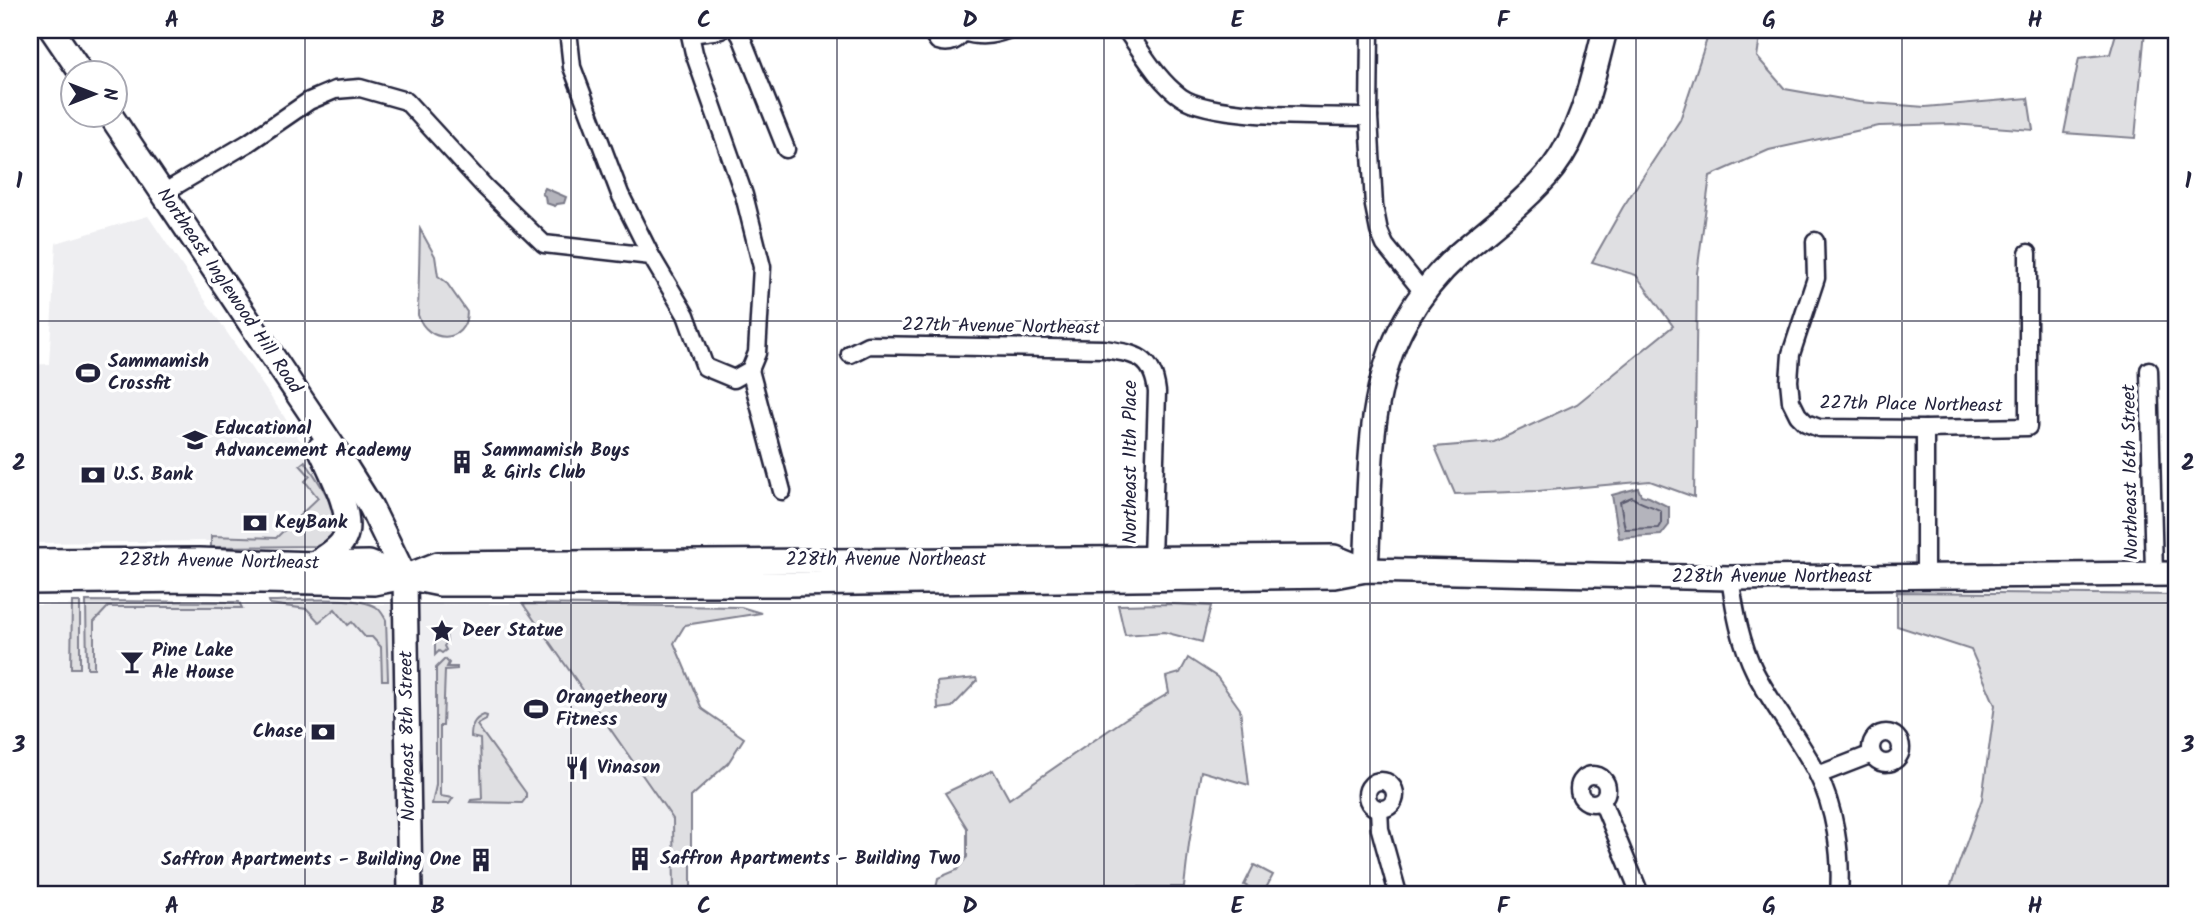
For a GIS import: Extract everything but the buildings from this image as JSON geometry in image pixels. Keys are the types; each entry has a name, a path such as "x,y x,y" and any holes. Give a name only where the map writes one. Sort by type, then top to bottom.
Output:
{"main road":[{"path":"52,30 72,60"},
{"path":"1366,570 1374,430 1381,382 1395,341 1423,292 1458,255 1521,203 1554,167 1582,114 1605,30"},
{"name":"Northeast Inglewood Hill Road","path":"121,130 371,507 405,577"},
{"path":"289,381 334,477 347,522 344,540 331,554 314,564"},
{"name":"228th Avenue Northeast","path":"30,561 60,572 374,583 405,577 438,564 1334,557 1366,570"},
{"path":"1152,559 1165,566 1208,565 1224,578"},
{"name":"228th Avenue Northeast","path":"30,582 60,572 142,567 163,560 369,563 405,577 440,584 791,584 1224,578 1334,576 1366,570 1730,578 2177,573"},
{"path":"791,584 798,572 808,567 876,567 890,560"},
{"name":"228th Avenue Northeast","path":"30,572 55,569 60,572"},
{"name":"Northeast 8th Street","path":"405,577 410,894"}],"street":[{"path":"568,30 572,67 620,194 650,256 686,315 705,367 734,379 750,370 757,354 762,267 744,195 694,53 690,32 721,30"},
{"path":"737,30 786,149"},
{"path":"930,30 933,37 943,43 955,41 963,31 978,37 1007,30"},
{"path":"1126,30 1164,82 1181,97 1198,106 1225,111 1369,117"},
{"path":"1370,30 1369,117 1374,205 1379,230 1392,255 1423,292"},
{"path":"163,192 248,143 309,101 335,90 360,88 406,101 485,187 544,244 650,256"},
{"name":"227th Place Northeast","path":"1815,241 1816,278 1791,354 1789,381 1791,401 1798,415 1806,423 1819,428 2028,427 2028,253"},
{"name":"227th Avenue Northeast","path":"850,354 868,345 1104,349 1136,355 1150,365"},
{"name":"Northeast 11th Place","path":"1150,365 1157,392 1152,559"},
{"path":"750,370 782,491"},
{"name":"Northeast 16th Street","path":"2149,370 2154,573"},
{"path":"1925,429 1925,576"},
{"path":"1730,578 1737,621 1755,673 1818,775 1839,848 1839,894"},
{"path":"1818,775 1872,754"},
{"path":"1602,800 1640,894"},
{"path":"1379,809 1382,839 1398,894"}],"shaded area":[{"path":"1710,30 1761,30 1757,57 1785,89 1859,102 1925,107 2028,98 2033,130 1952,124 1879,126 1769,150 1710,176 1697,273 1694,497 1650,481 1538,491 1455,494 1435,447 1494,442 1577,404 1673,326 1636,275 1592,262 1623,207 1680,120"},
{"path":"2117,30 2145,30 2135,138 2064,133 2079,58 2110,54"},
{"path":"148,216 325,477 309,540 30,543 30,365 49,364 56,243"},
{"path":"420,229 435,256 438,276 446,282 467,312 465,323 460,330 446,337 429,331 418,315"},
{"path":"305,461 332,506 334,530 328,539 316,546 211,547 211,536 276,538 318,498 305,481 310,476 300,465"},
{"path":"1897,592 2177,595 2177,894 1948,894 1982,799 1995,705 1971,650 1897,626"},
{"path":"340,600 367,603 376,607 386,620 388,680 382,680 381,647 372,637 365,637 352,622 348,625 335,609 319,622 307,609 270,604 269,601"},
{"path":"86,601 239,602 242,608 108,607 94,622 94,668 87,668"},
{"path":"72,602 80,602 80,668 71,668"},
{"path":"523,604 673,819 674,894 30,894 30,605"},
{"path":"523,604 741,607 761,613 685,625 674,643 702,709 744,738 728,763 691,797 691,894 674,894 673,819"},
{"path":"1118,605 1211,606 1202,642 1164,632 1125,635"},
{"path":"440,633 446,634 446,650 435,655 435,639"},
{"path":"1188,658 1217,677 1240,709 1249,785 1201,771 1184,887 1090,887 1049,894 935,894 938,878 957,870 967,857 967,828 945,793 993,770 1009,799 1125,719 1169,693 1166,677 1180,673"},
{"path":"445,659 449,663 447,667 457,669 445,670 443,726 440,726 440,796 453,798 449,804 432,804 436,785 436,668"},
{"path":"976,678 977,681 952,707 938,709 937,682"},
{"path":"487,716 486,720 477,725 526,793 522,803 470,802 482,799 480,739 471,737 471,730 477,719"},
{"path":"1254,865 1273,875 1263,894 1244,885"}],"water":[{"path":"545,188 566,197 564,203 555,206 546,203 542,194"},
{"path":"1638,488 1641,495 1669,507 1669,525 1661,535 1619,538 1612,495"}],"place":[{"name":"Sammamish Crossfit","path":"88,373"},
{"name":"Educational Advancement Academy","path":"195,440"},
{"name":"Sammamish Boys & Girls Club","path":"462,462"},
{"name":"U.S. Bank","path":"93,475"},
{"name":"KeyBank","path":"255,523"},
{"name":"Deer Statue","path":"442,631"},
{"name":"Pine Lake Ale House","path":"132,662"},
{"name":"Orangetheory Fitness","path":"536,709"},
{"name":"Chase","path":"323,732"},
{"name":"Vinason","path":"577,768"},
{"name":"Saffron Apartments - Building Two","path":"640,859"},
{"name":"Saffron Apartments - Building One","path":"481,860"}]}
